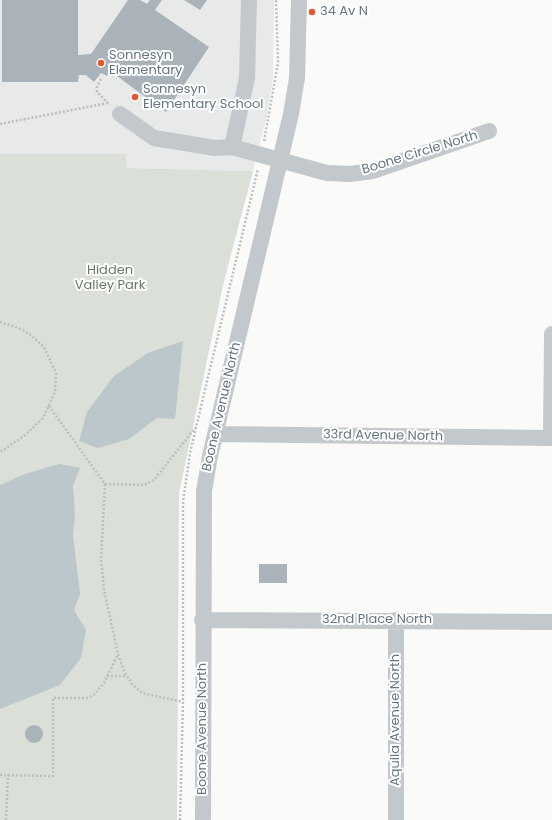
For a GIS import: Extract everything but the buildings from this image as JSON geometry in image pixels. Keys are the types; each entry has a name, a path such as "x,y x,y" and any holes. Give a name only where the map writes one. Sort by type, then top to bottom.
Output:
{"street":[{"path":"232,147 247,78 249,0"},
{"name":"Boone Avenue North","path":"203,820 202,620 204,491 280,160 297,78 299,0"},
{"name":"Boone Circle North","path":"120,114 154,138 215,148 232,147 327,172 350,174 387,166 489,131"},
{"name":"33rd Avenue North","path":"216,434 552,438 552,334"},
{"name":"32nd Place North","path":"202,620 552,622"},
{"name":"Aquila Avenue North","path":"396,620 396,820"}],"path":[{"path":"101,79 97,87 97,92 120,114"},
{"path":"0,124 108,103"},
{"path":"0,322 19,328 32,336 44,347 56,373 55,392 43,418 24,436 0,452"},
{"path":"49,406 89,464 105,484 101,559 104,589 118,654 127,676 132,684 142,693 182,702"},
{"path":"105,484 144,485 154,480 196,426"},
{"path":"0,775 53,776 53,698 88,698 95,694 107,676 118,654"},
{"path":"107,676 127,676"},
{"path":"6,820 8,775"}],"shaded area":[{"name":"Sonnesyn Elementary School","path":"0,0 274,0 273,78 267,115 253,171 0,165"},
{"path":"183,341 175,419 157,418 129,439 98,448 79,441 87,412 114,376 148,353"},
{"path":"59,464 80,468 73,486 75,514 73,535 80,594 74,610 86,630 81,658 60,685 0,709 0,485 25,474"}],"green space":[{"name":"Hidden Valley Park","path":"0,154 126,154 127,168 253,171 223,285 179,493 177,820 0,820"}],"place":[{"name":"34 Av N","path":"312,12"},
{"name":"Sonnesyn Elementary","path":"101,63"},
{"name":"Sonnesyn Elementary School","path":"135,97"}]}
